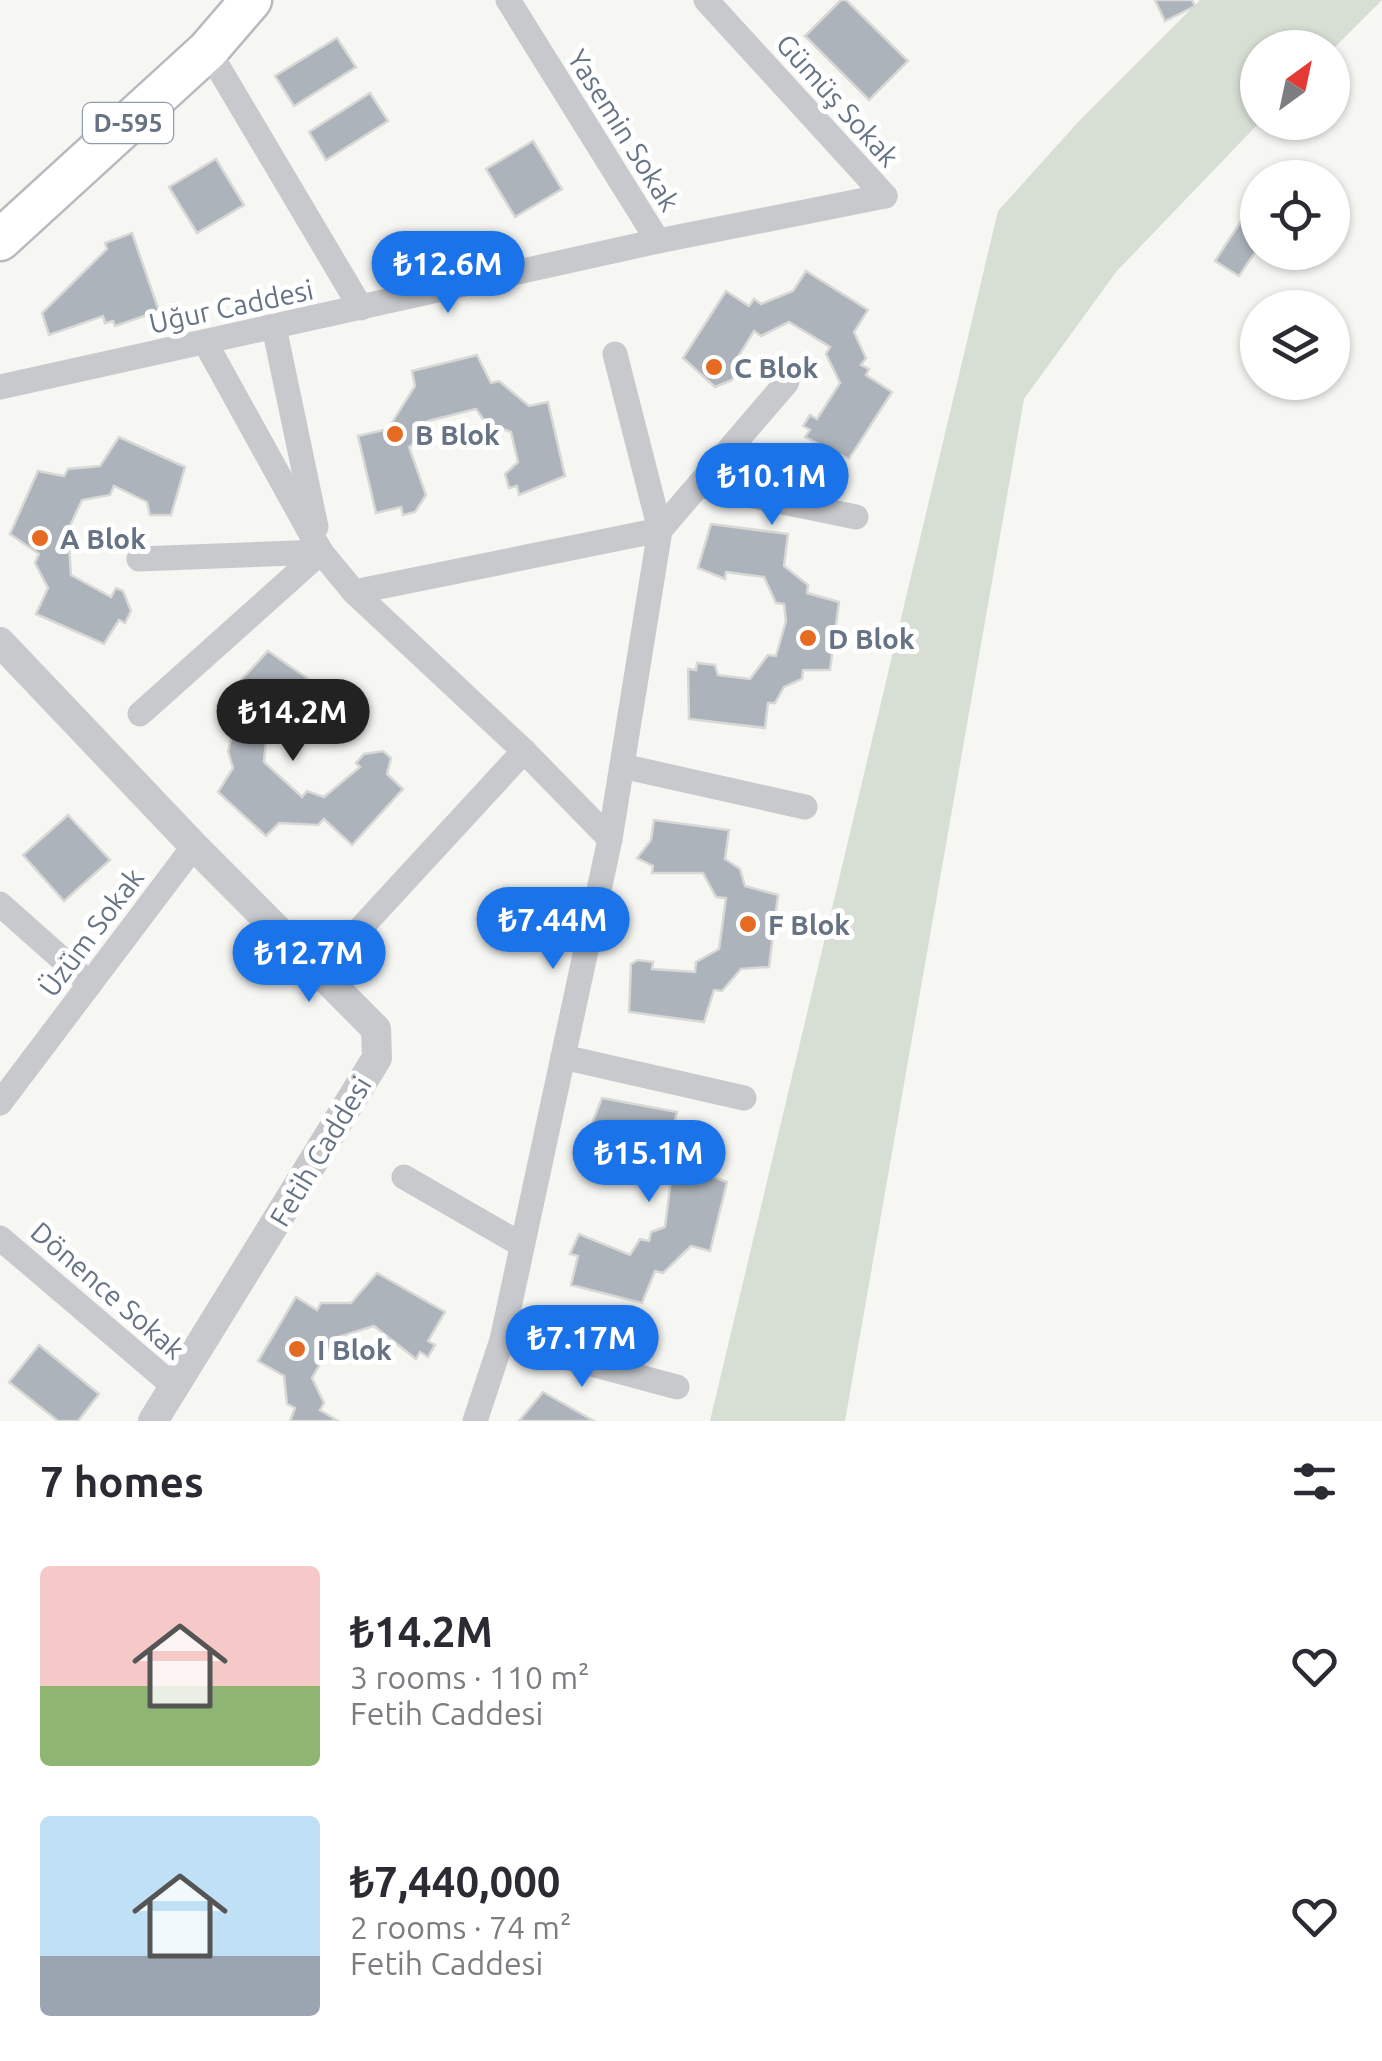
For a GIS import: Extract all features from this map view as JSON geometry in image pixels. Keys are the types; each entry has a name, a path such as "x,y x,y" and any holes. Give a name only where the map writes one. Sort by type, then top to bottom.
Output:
{"main road":[{"name":"D-595","path":"0,240 208,50 251,0"}],"street":[{"name":"Yasemin Sokak","path":"508,0 658,241"},
{"name":"Gümüş Sokak","path":"706,0 885,196"},
{"path":"208,50 361,308"},
{"name":"Uğur Caddesi","path":"0,386 658,241 885,196"},
{"path":"274,327 321,552"},
{"path":"205,342 321,552 354,592 524,751 610,839"},
{"path":"474,1421 502,1340 610,839 660,530 615,354"},
{"path":"354,592 660,530 787,382"},
{"path":"699,485 856,517"},
{"path":"139,559 321,552"},
{"path":"140,714 321,552"},
{"name":"Fetih Caddesi","path":"1,643 194,846 376,1029 377,1058 153,1421"},
{"path":"360,929 524,751"},
{"path":"622,766 805,807"},
{"name":"Üzüm Sokak","path":"0,1102 194,846"},
{"path":"0,904 90,984"},
{"path":"563,1056 744,1098"},
{"path":"404,1177 522,1245"},
{"name":"Dönence Sokak","path":"0,1238 176,1388"},
{"path":"502,1340 677,1387"}],"shaded area":[{"path":"1200,0 1382,0 1350,32 1240,30 1243,140 1116,272 1024,399 845,1421 710,1421 998,211 1080,120"}],"building":[{"path":"841,0 846,0 908,61 869,100 805,36"},
{"path":"1155,0 1192,0 1195,6 1165,21"},
{"path":"337,38 356,67 294,106 275,76"},
{"path":"370,93 388,121 326,160 309,132"},
{"path":"533,141 562,189 515,217 486,169"},
{"path":"216,159 244,205 197,233 169,187"},
{"path":"1240,223 1240,270 1243,270 1239,276 1215,261"},
{"path":"132,233 159,311 115,326 113,321 105,323 103,316 49,335 42,313 107,249 105,243"},
{"name":"C Blok","path":"806,271 868,310 854,332 866,358 861,365 869,369 866,375 892,392 849,459 805,437 810,430 803,426 810,415 817,419 840,383 826,354 830,347 789,322 761,336 754,331 733,365 739,369 732,380 715,387 683,358 726,291 749,306 754,299 761,304 793,291"},
{"name":"B Blok","path":"477,355 491,383 499,381 529,406 548,402 565,476 519,495 517,486 509,488 505,474 518,462 511,432 486,423 476,409 428,421 423,437 409,447 426,495 415,512 403,515 401,507 376,513 358,436 388,429 415,386 412,371"},
{"name":"A Blok","path":"119,437 185,467 171,515 150,515 147,502 114,486 110,495 82,500 62,543 69,546 71,575 111,597 116,588 123,591 131,611 125,623 119,620 104,644 36,614 48,588 35,563 39,554 10,534 38,471 64,476 68,469 100,466"},
{"name":"D Blok","path":"711,524 788,534 784,566 808,585 807,593 839,602 830,670 803,670 802,679 784,687 775,703 768,703 765,728 689,719 688,669 696,670 697,663 715,665 718,675 750,679 768,655 776,656 786,621 784,604 776,603 764,577 726,572 725,579 698,568"},
{"path":"268,651 307,678 302,684 309,690 300,700 285,697 260,724 267,729 264,762 302,797 307,791 324,797 360,767 356,763 364,754 383,751 391,758 387,774 403,789 352,845 324,819 318,825 279,823 266,836 218,792 233,768 228,751 235,723 217,706"},
{"path":"68,815 110,860 64,901 23,855"},
{"name":"F Blok","path":"654,820 729,830 725,859 740,869 745,886 778,895 769,967 741,969 722,991 714,990 704,1022 629,1012 631,964 638,960 653,962 652,969 695,972 696,962 719,949 726,898 716,897 703,873 652,873 653,866 637,858 651,840"},
{"path":"602,1098 677,1112 670,1139 679,1141 690,1168 727,1182 710,1251 691,1246 663,1273 655,1271 642,1303 571,1285 578,1256 570,1254 579,1234 630,1255 640,1239 649,1241 651,1232 665,1227 671,1180 651,1161 653,1153 611,1143 609,1152 586,1139"},
{"name":"I Blok","path":"377,1273 445,1312 428,1341 435,1345 428,1357 420,1352 416,1359 374,1326 335,1338 312,1378 324,1403 320,1410 338,1421 290,1421 295,1408 287,1404 284,1376 258,1361 296,1297 317,1310 321,1303 351,1303"},
{"path":"39,1345 99,1394 78,1421 58,1421 9,1382"},
{"path":"543,1392 594,1421 519,1421"}],"place":[{"name":"C Blok","path":"714,367"},
{"name":"B Blok","path":"395,434"},
{"name":"A Blok","path":"40,538"},
{"name":"D Blok","path":"808,638"},
{"name":"F Blok","path":"748,924"},
{"name":"I Blok","path":"297,1349"}]}
